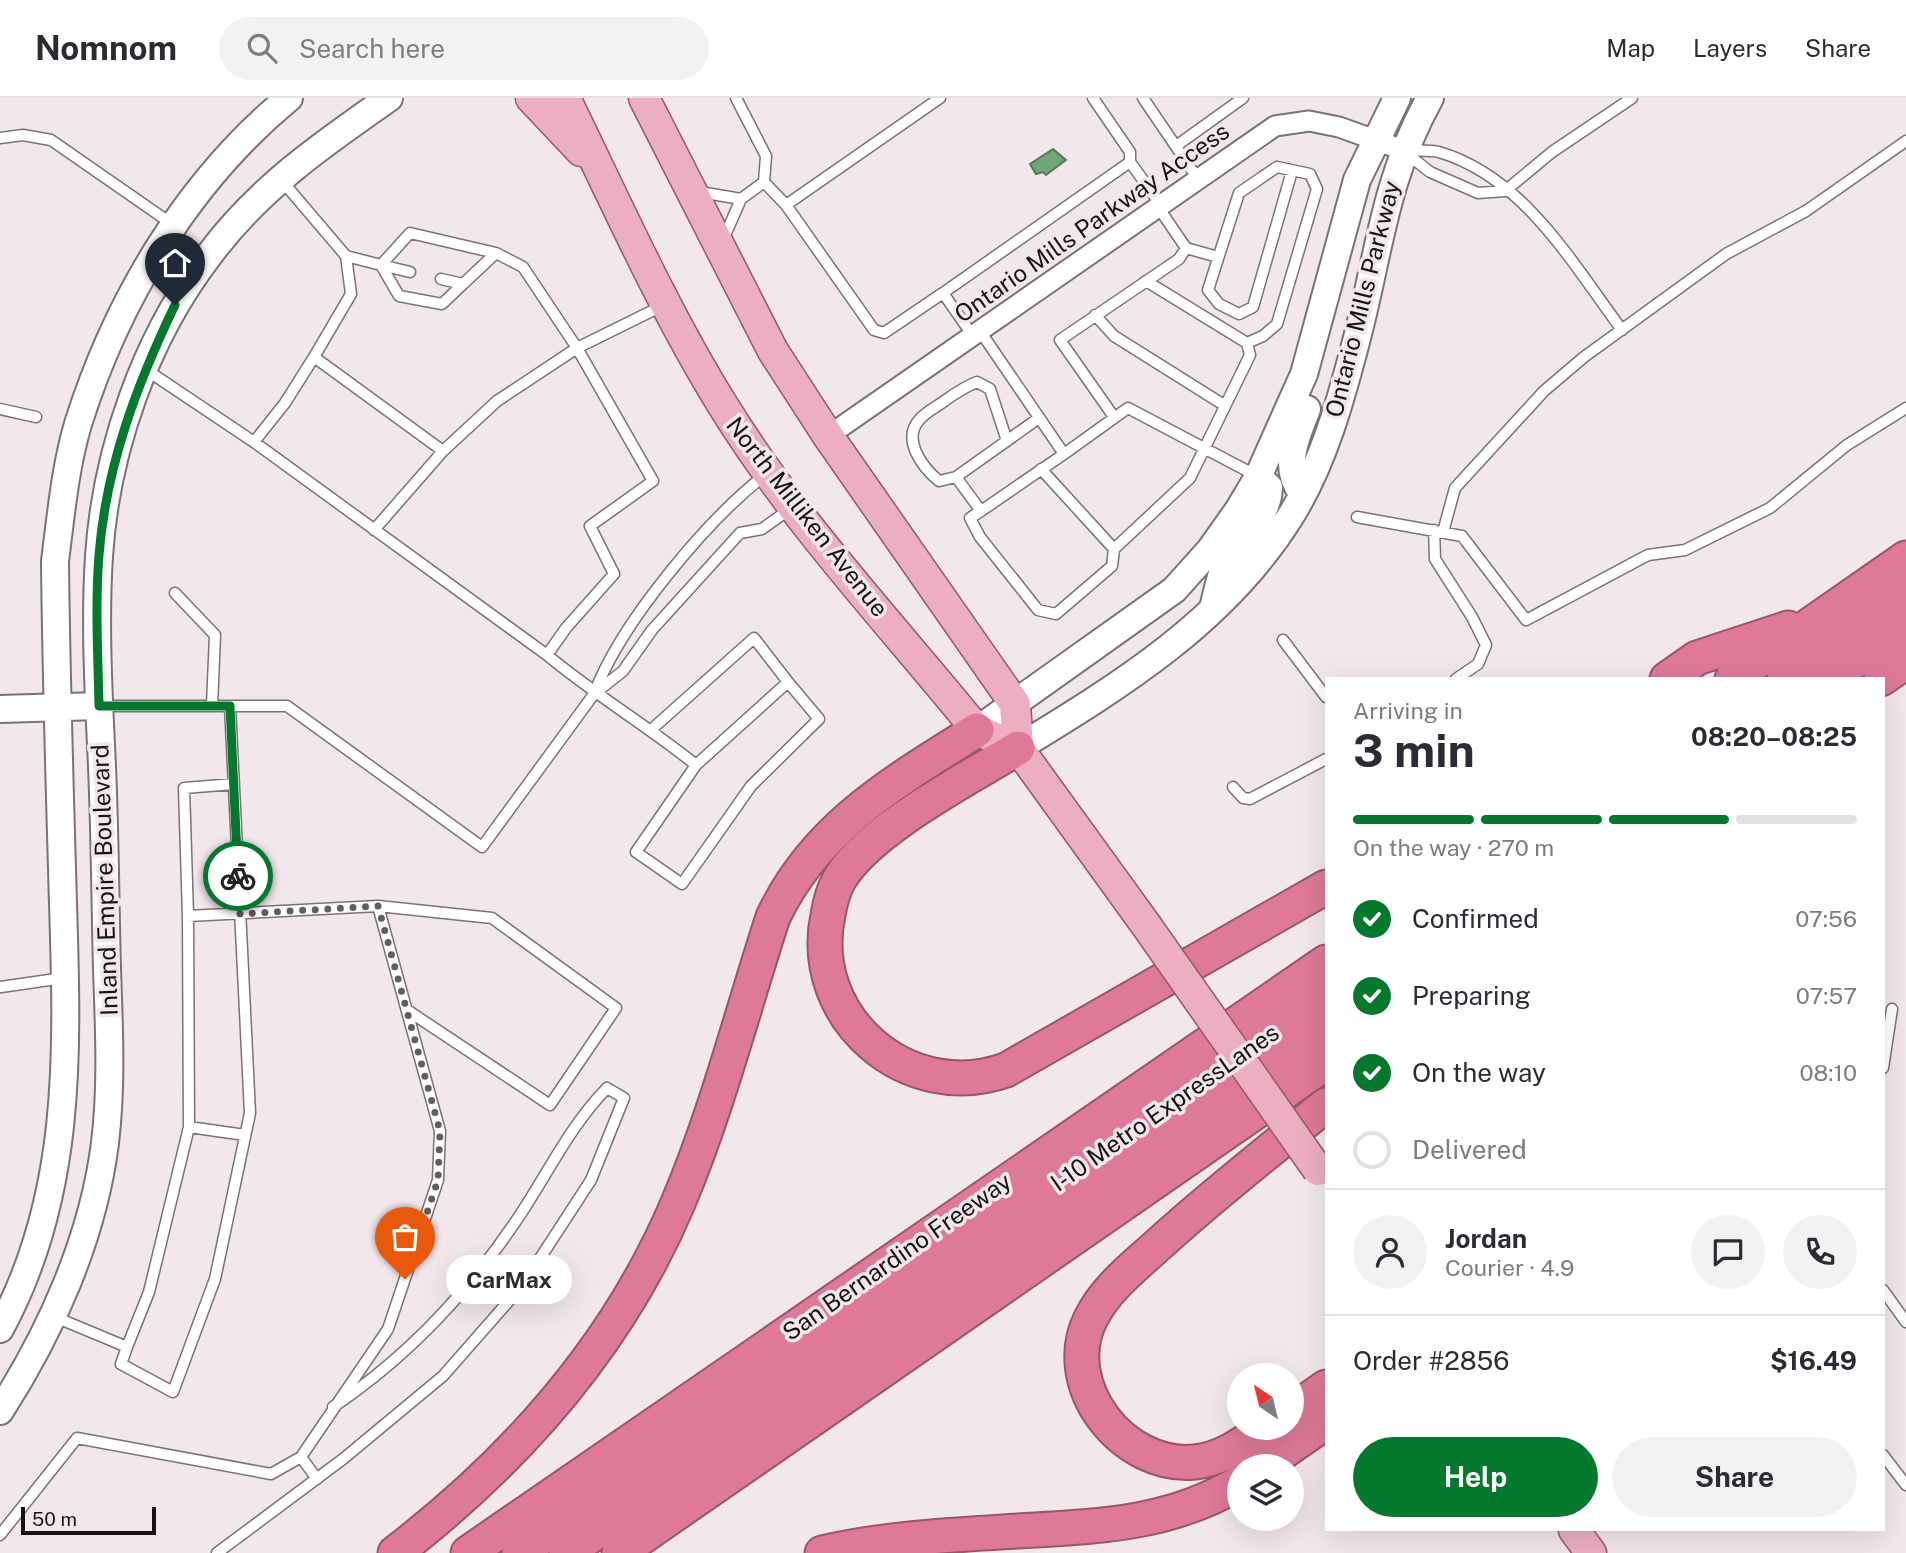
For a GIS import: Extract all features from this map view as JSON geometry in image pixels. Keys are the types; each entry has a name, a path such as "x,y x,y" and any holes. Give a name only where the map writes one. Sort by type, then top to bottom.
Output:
{"highway":[{"path":"1735,677 1906,558"},
{"path":"1787,677 1906,594"},
{"path":"1670,677 1697,658 1823,616"},
{"path":"1832,677 1906,625"},
{"path":"1884,677 1906,662"},
{"path":"395,1553 490,1473 525,1438 590,1357 639,1282 678,1203 774,917 796,874 840,824 920,766 977,730"},
{"path":"1018,748 933,801 862,853 844,871 831,901 824,939 832,991 843,1012 866,1040 905,1067 955,1079 977,1078 1006,1070 1325,888"},
{"name":"San Bernardino Freeway","path":"468,1553 1325,962"},
{"name":"I-10 Metro ExpressLanes","path":"519,1553 1325,997"},
{"name":"I-10 Metro ExpressLanes","path":"566,1553 1325,1027"},
{"path":"619,1553 1325,1064"},
{"path":"1246,1440 1222,1455 1193,1462 1174,1462 1138,1449 1108,1425 1091,1399 1084,1371 1084,1340 1091,1318 1117,1282 1212,1196 1325,1106"},
{"path":"1304,1403 1325,1388"},
{"path":"1281,1454 1325,1423"},
{"path":"822,1553 906,1538 1137,1522 1178,1513 1227,1489"}],"main road":[{"name":"Inland Empire Boulevard","path":"0,1329 7,1295 49,1199 65,1091 65,978 54,561 64,487 78,426 105,350 140,279 175,225 219,166 289,98"},
{"name":"Inland Empire Boulevard","path":"0,1411 41,1343 85,1227 104,1148 110,1070 99,706 99,556 121,434 144,369 175,305 209,254 255,200 280,178 390,98"},
{"path":"530,98 600,170"},
{"name":"North Milliken Avenue","path":"565,98 666,304 722,404 767,473 977,730 1018,748"},
{"path":"644,98 658,111 691,189 774,351 828,436 1015,704 1018,748 1322,1176"},
{"name":"Ontario Mills Parkway","path":"977,730 1174,590 1210,550 1258,477 1304,374 1321,321 1357,180 1397,98"},
{"name":"Ontario Mills Parkway","path":"1018,748 1130,678 1212,613 1290,517 1338,409 1359,332 1390,189 1403,150 1430,98"},
{"path":"1301,493 1293,482 1291,470 1294,445 1324,365 1327,342 1321,321"},
{"path":"1212,613 1226,564 1269,500 1269,487 1258,477"},
{"path":"0,709 99,706"},
{"path":"7,1295 52,1315"},
{"path":"1575,1531 1591,1553"}],"street":[{"name":"Ontario Mills Parkway Access","path":"828,436 1275,126 1309,121 1339,127 1403,150"}],"lane":[{"path":"736,98 766,156 764,182 786,205 874,330 884,333 1130,162"},
{"path":"786,205 940,98"},
{"path":"1093,98 1130,152 1130,162 1186,248 1218,257"},
{"path":"1143,98 1198,179"},
{"path":"1176,146 1243,98"},
{"path":"1403,150 1430,172 1478,193 1505,191 1552,152 1632,98"},
{"path":"0,138 23,135 51,140 175,225"},
{"path":"1459,677 1478,664 1486,645 1472,617 1435,559 1439,531 1455,488 1472,467 1544,391 1622,330 1726,254 1806,211 1906,141"},
{"path":"1403,150 1438,152 1483,173 1538,217 1622,330"},
{"path":"1247,343 1263,336 1277,324 1317,189 1310,174 1292,170 1278,167 1239,193 1208,290 1219,304 1239,314 1253,307 1292,170"},
{"path":"254,442 285,403 351,294 346,256 280,178"},
{"path":"720,245 741,199 764,182"},
{"path":"691,189 717,197 741,199"},
{"path":"381,265 410,233 496,253 523,267 576,348 653,481 590,526 614,574 566,628 547,655"},
{"path":"1114,417 1060,340 1179,259 1186,248"},
{"path":"381,265 399,296 442,304 496,253"},
{"path":"346,256 410,272"},
{"path":"441,279 463,284"},
{"path":"1146,281 1247,343 1250,355 1203,447 1190,478 1114,548 1112,566 1056,614 1045,614 1038,610 980,537 970,518 1128,408 1203,447 1258,477"},
{"path":"943,293 1040,418 1064,454"},
{"path":"374,530 443,451 497,401 576,348 666,304"},
{"path":"1095,315 1114,336 1224,405"},
{"path":"314,357 443,451"},
{"path":"144,369 254,442 547,655 594,694 652,729 696,765"},
{"path":"1007,442 990,389 977,382 966,386 920,419 913,429 914,447 929,472 939,481 956,477 1007,442 1040,418"},
{"path":"1357,517 1462,536 1525,620 1648,555 1685,550 1770,508 1847,445 1906,408"},
{"path":"0,409 36,417"},
{"path":"1041,470 1114,548"},
{"path":"594,694 606,662 649,600 736,498 767,473"},
{"path":"956,477 981,511"},
{"path":"99,706 287,706 482,847 594,694 623,671 652,630 740,533 762,528 793,506"},
{"path":"175,593 215,635 212,706"},
{"path":"652,729 754,638 818,719 751,786 681,884 636,852 696,765 788,682"},
{"path":"1283,640 1325,696"},
{"path":"230,706 234,784 240,914 250,1114 215,1279 173,1392 121,1364 149,1292 189,1127 188,916 184,789 234,784"},
{"path":"1233,787 1243,798 1250,799 1325,760"},
{"path":"188,916 378,906 492,918 616,1008 550,1105 407,1010"},
{"path":"0,1535 77,1438 271,1474 301,1457 332,1407 388,1329 438,1180 440,1131 378,906"},
{"path":"0,987 65,978"},
{"path":"1885,1055 1892,1009"},
{"path":"217,1553 317,1479 443,1376 522,1286 591,1180 624,1098 607,1088 580,1116 521,1213 453,1305 368,1384 332,1407"},
{"path":"189,1127 245,1135"},
{"path":"1885,1293 1906,1322"},
{"path":"52,1315 127,1347"},
{"path":"301,1457 317,1479"},
{"path":"1885,1458 1906,1485"}],"shaded area":[{"path":"1053,149 1066,160 1046,175 1043,172 1036,174 1030,164"}],"way so far":[{"path":"238,876 240,914 378,906 440,1131 438,1180 405,1279"}],"place":[{"name":"CarMax","path":"405,1279"}],"route":[{"path":"175,305 144,369 121,434 107,496 99,556 99,706 230,706 238,876"}]}
